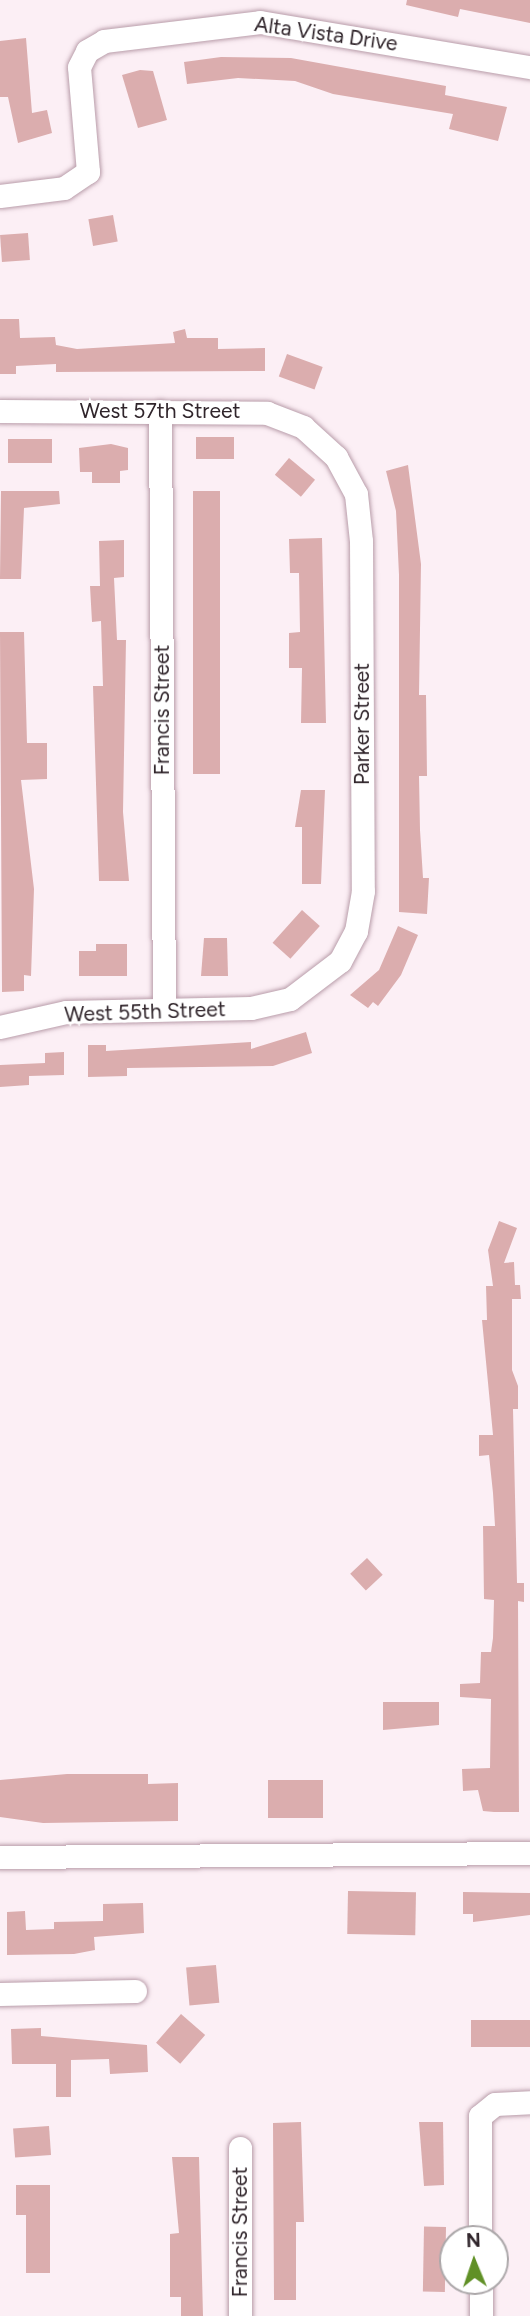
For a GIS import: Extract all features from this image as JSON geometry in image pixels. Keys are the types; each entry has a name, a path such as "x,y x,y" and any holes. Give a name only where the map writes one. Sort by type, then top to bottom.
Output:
{"street":[{"name":"Alta Vista Drive","path":"0,196 64,188 88,172 78,74 83,55 113,39 260,22 530,67"},
{"name":"West 57th Street","path":"0,411 267,413 314,435"},
{"name":"Francis Street","path":"160,411 163,1009"},
{"name":"Parker Street","path":"290,999 340,961 356,931 363,891 358,505 345,469 314,435"},
{"name":"West 55th Street","path":"0,1027 65,1012 251,1009 290,999"},
{"path":"0,1857 359,1850 530,1853"},
{"path":"0,1994 135,1991"},
{"path":"480,2225 478,2131 490,2106 530,2102"},
{"name":"Francis Street","path":"240,2148 240,2316"},
{"path":"481,2295 481,2316"}],"building":[{"path":"407,0 530,0 530,23 460,9 458,17 406,5"},
{"path":"26,38 32,113 47,110 52,133 18,143 8,97 0,97 0,41"},
{"path":"221,57 291,58 446,86 445,95 507,107 498,141 449,129 453,114 333,94 295,81 238,78 187,84 184,62"},
{"path":"140,70 153,71 167,120 138,128 122,75"},
{"path":"113,215 118,242 93,246 88,219"},
{"path":"28,233 30,260 2,262 0,235"},
{"path":"0,319 19,319 20,338 55,337 56,345 77,349 175,343 173,332 185,329 187,338 218,338 218,349 265,348 265,371 56,372 56,364 16,366 16,374 0,374"},
{"path":"287,354 323,367 314,390 279,377"},
{"path":"196,437 234,437 234,459 196,459"},
{"path":"8,439 52,439 52,463 8,463"},
{"path":"111,444 128,448 128,470 120,471 120,483 92,483 92,472 80,472 79,448"},
{"path":"289,458 315,480 301,497 275,475"},
{"path":"408,465 421,564 419,695 426,695 427,776 419,776 423,878 429,878 427,914 399,912 399,575 396,511 386,471"},
{"path":"1,491 59,491 60,504 24,508 21,579 0,579"},
{"path":"193,491 220,491 220,774 193,774"},
{"path":"322,538 326,723 301,723 302,668 289,668 289,633 300,632 299,573 290,573 289,539"},
{"path":"124,540 124,577 114,578 117,640 126,640 123,812 129,881 99,881 93,686 103,686 101,621 92,622 90,586 100,586 99,541"},
{"path":"0,632 24,632 27,743 47,743 47,779 21,780 34,889 31,976 24,975 24,991 2,992"},
{"path":"301,790 325,790 321,884 302,884 302,827 295,827"},
{"path":"302,910 320,926 290,959 273,943"},
{"path":"398,926 418,935 401,975 378,1006 373,1002 368,1008 350,995 379,970"},
{"path":"204,938 227,938 228,976 201,976"},
{"path":"96,944 127,944 127,976 79,976 79,951 96,951"},
{"path":"306,1032 312,1053 273,1066 127,1068 127,1076 88,1077 88,1045 106,1045 106,1051 251,1042 251,1049"},
{"path":"64,1052 64,1075 29,1076 29,1085 0,1087 0,1065 45,1063 45,1053"},
{"path":"499,1221 517,1228 504,1263 514,1262 515,1285 520,1285 521,1299 512,1299 512,1370 518,1386 518,1409 513,1409 517,1583 524,1583 524,1602 518,1601 519,1812 483,1811 478,1790 463,1791 462,1769 490,1768 491,1699 460,1697 460,1684 480,1683 481,1652 491,1652 493,1638 494,1600 484,1599 483,1526 495,1526 493,1493 489,1455 479,1456 479,1435 493,1435 482,1320 487,1320 486,1286 493,1286 488,1250"},
{"path":"367,1558 383,1575 366,1591 350,1574"},
{"path":"383,1702 439,1702 439,1725 383,1730"},
{"path":"67,1774 148,1774 148,1784 178,1783 178,1821 43,1823 0,1817 0,1780"},
{"path":"268,1780 323,1780 323,1818 268,1818"},
{"path":"348,1891 416,1892 415,1935 347,1934"},
{"path":"463,1892 530,1893 530,1915 473,1922 473,1914 463,1914"},
{"path":"143,1903 144,1933 94,1937 95,1950 74,1954 7,1955 7,1912 25,1911 26,1930 54,1929 54,1922 103,1921 103,1904"},
{"path":"216,1965 219,2003 189,2005 186,1968"},
{"path":"181,2014 205,2035 180,2064 156,2043"},
{"path":"471,2020 530,2020 530,2047 471,2047"},
{"path":"41,2028 41,2036 147,2045 148,2072 110,2074 109,2059 71,2060 71,2097 56,2097 56,2064 12,2064 11,2029"},
{"path":"301,2122 304,2222 296,2222 296,2300 274,2300 273,2123"},
{"path":"419,2122 443,2122 444,2185 424,2186"},
{"path":"49,2126 51,2155 15,2157 13,2129"},
{"path":"172,2157 199,2157 203,2316 181,2316 181,2297 170,2297 170,2234 179,2233"},
{"path":"16,2185 50,2185 50,2273 26,2273 26,2215 16,2215"},
{"path":"424,2227 439,2227 439,2292 423,2292"}]}
